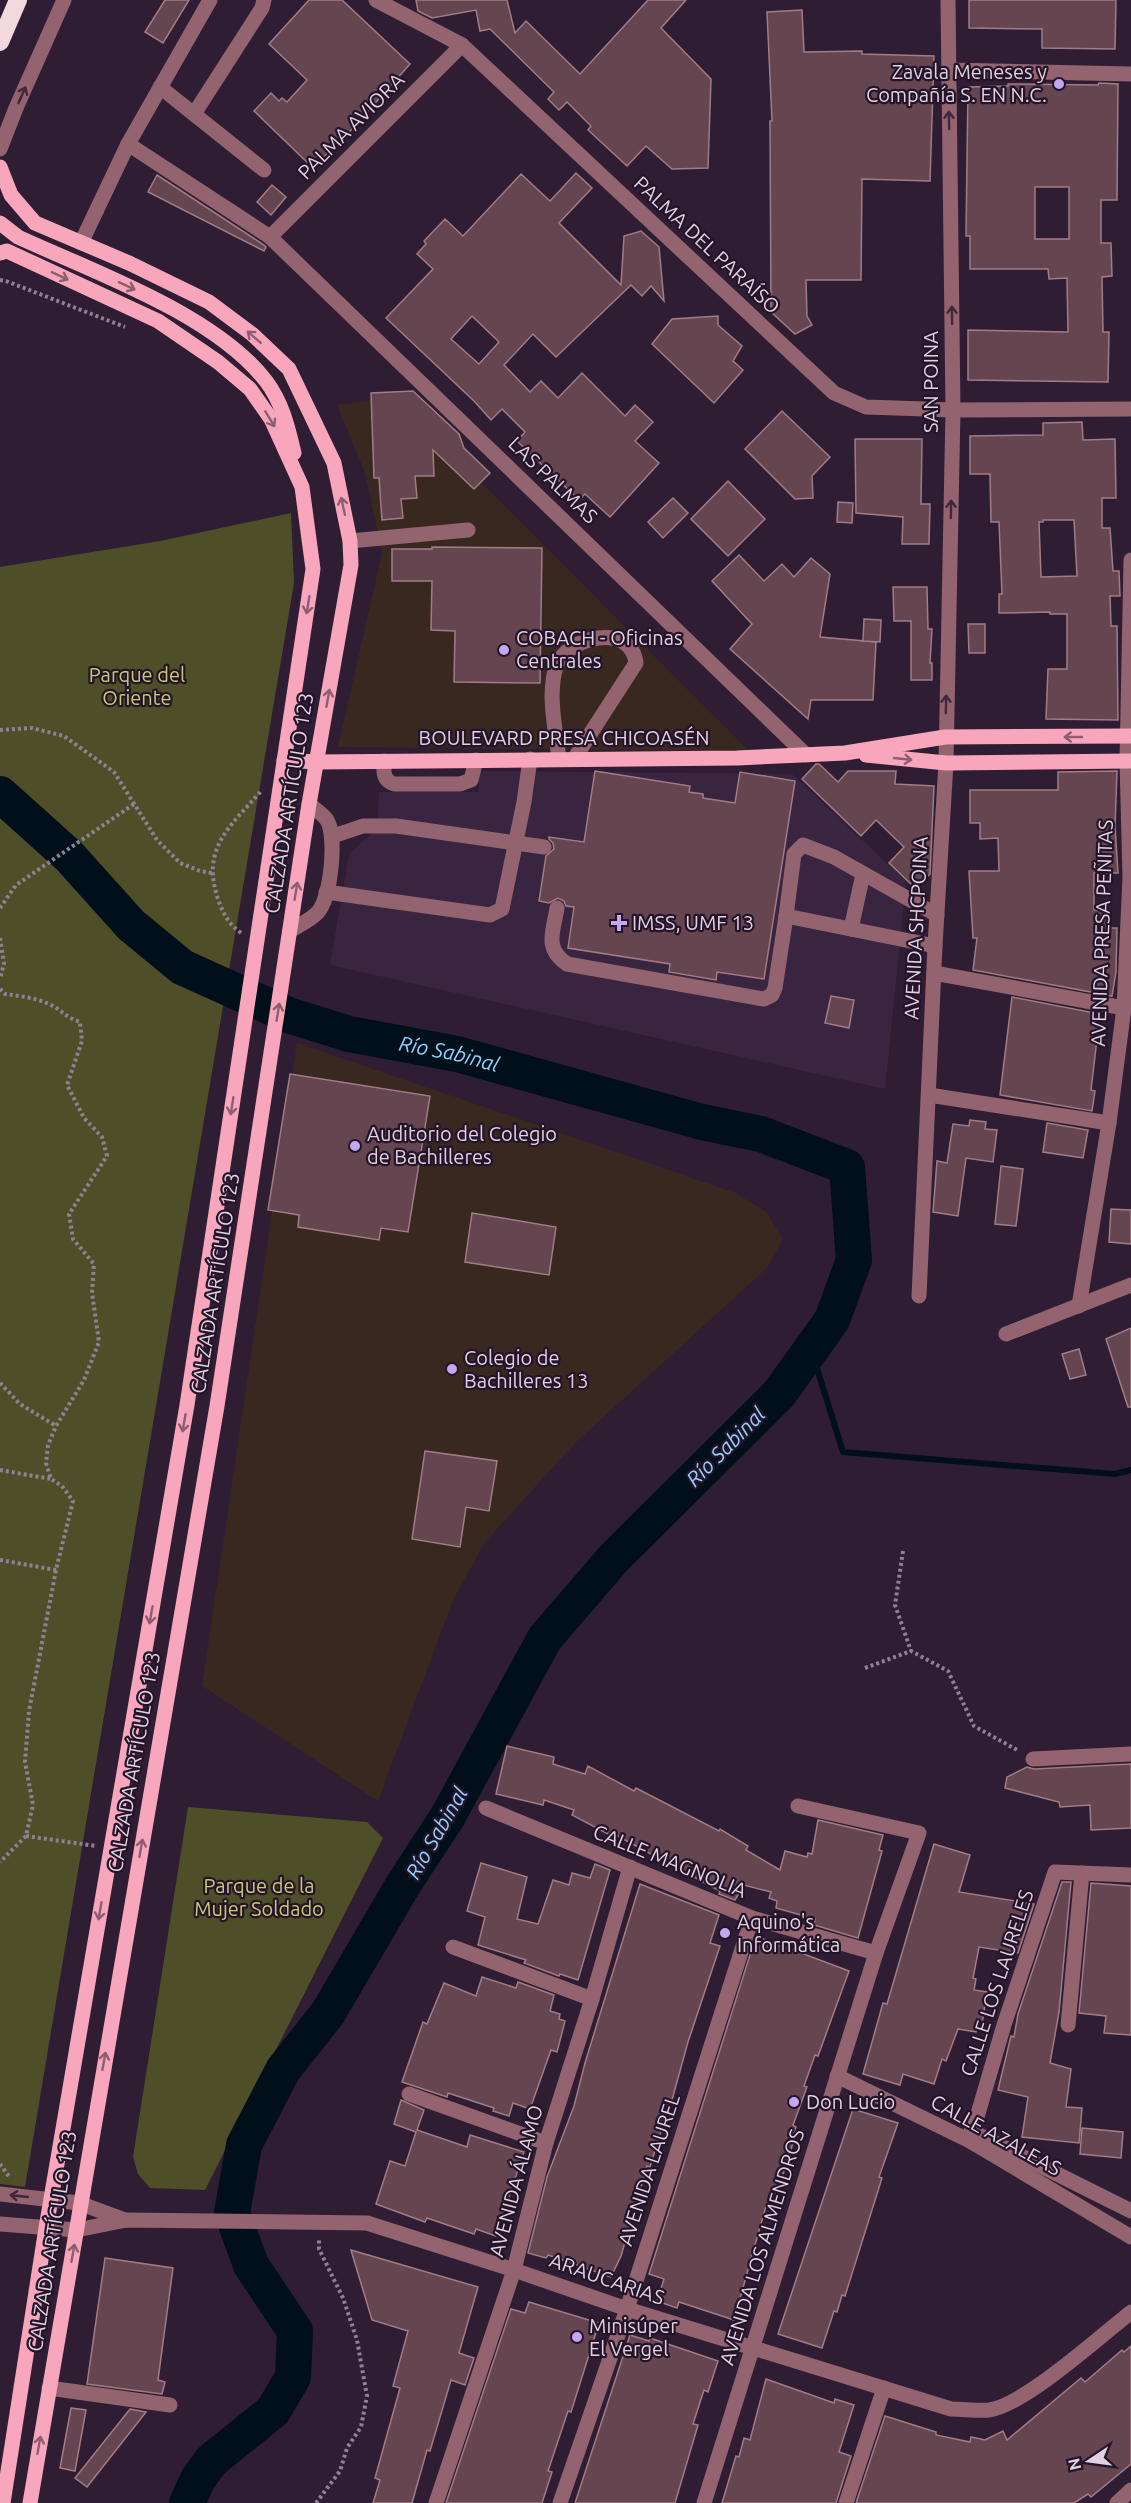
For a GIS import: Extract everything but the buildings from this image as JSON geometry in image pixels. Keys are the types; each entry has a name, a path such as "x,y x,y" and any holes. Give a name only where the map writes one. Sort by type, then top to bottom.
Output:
{"highway":[{"path":"0,42 18,0"}],"main road":[{"name":"CALZADA ARTÍCULO 123","path":"0,167 11,195 35,223 129,263 209,302 252,334 289,369 334,463 350,541 351,565 309,804 217,1406 79,2203 77,2230 30,2503"},
{"path":"0,223 18,237 180,311 234,349 266,381 285,415 302,487"},
{"name":"CALZADA ARTÍCULO 123","path":"3,2496 46,2228 187,1405 313,570 302,487 271,419 250,389 218,362 158,321 4,252"},
{"name":"BOULEVARD PRESA CHICOASÉN","path":"284,760 316,762 737,758 845,753 945,737 1130,736"},
{"name":"BOULEVARD PRESA CHICOASÉN","path":"845,753 946,763 1129,761"}],"street":[{"path":"0,149 64,0"},
{"path":"81,243 128,144 210,0"},
{"path":"194,114 262,8 264,0"},
{"name":"PALMA DEL PARAÍSO","path":"376,0 394,5 462,45 834,393 866,407 953,410 1131,409"},
{"name":"SAN POINA","path":"946,763 953,410 948,0"},
{"name":"PALMA AVIORA","path":"270,237 462,45"},
{"path":"948,70 1131,74"},
{"path":"160,87 264,170"},
{"name":"LAS PALMAS","path":"128,144 270,237 806,755"},
{"path":"350,541 468,530"},
{"name":"AVENIDA PRESA PEÑITAS","path":"1079,1306 1110,1123 1124,1008 1130,877 1131,560"},
{"path":"559,759 553,694 556,668 563,654 595,637 610,636 630,648 636,663 574,759"},
{"path":"326,892 490,915 502,909 530,759"},
{"path":"384,760 384,777 388,782 394,784 460,784 471,780 476,760"},
{"name":"AVENIDA SHCPOINA","path":"919,1296 934,946 946,763"},
{"path":"290,931 317,913 326,892 333,836 326,818 309,804"},
{"path":"333,836 363,826 396,826 544,847"},
{"path":"557,908 551,945 556,956 567,964 764,999 772,995 775,988 794,854 803,845 834,857 937,915"},
{"path":"851,929 863,874"},
{"path":"786,916 934,946"},
{"path":"934,973 1124,1008"},
{"path":"929,1095 1110,1123"},
{"path":"1006,1334 1131,1286"},
{"path":"1033,1759 1131,1754"},
{"name":"AVENIDA LOS ALMENDROS","path":"704,2503 876,1953 919,1833 798,1806"},
{"name":"CALLE MAGNOLIA","path":"486,1809 752,1918 876,1953"},
{"name":"AVENIDA ÁLAMO","path":"436,2503 514,2270 546,2143 592,1999 630,1867"},
{"name":"CALLE LOS LAURELES","path":"971,2136 1055,1872 1082,1873"},
{"path":"1068,2025 1082,1873 1131,1875"},
{"name":"AVENIDA LAUREL","path":"560,2503 627,2309 752,1918"},
{"path":"453,1947 592,1999"},
{"name":"CALLE AZALEAS","path":"837,2076 971,2136 1131,2237"},
{"path":"409,2094 546,2143"},
{"path":"971,2136 1131,2211"},
{"path":"0,2194 79,2203 126,2220"},
{"path":"0,2224 77,2230 126,2220"},
{"name":"ARAUCARIAS","path":"126,2220 367,2223 627,2309 951,2409 990,2410 1031,2390 1131,2313"},
{"path":"49,2388 170,2405"},
{"path":"846,2503 884,2388"},
{"path":"1117,2503 1131,2490"}],"path":[{"path":"0,280 136,331"},
{"path":"0,730 32,728 64,736 114,772 157,840 180,863 212,873"},
{"path":"256,945 230,925 213,885 212,873 220,840 237,815 265,787"},
{"path":"0,908 16,885 134,804"},
{"path":"0,938 4,963 0,979"},
{"path":"0,988 4,994 31,998 53,1006 65,1017 80,1022 82,1041 67,1085 84,1118 102,1137 107,1156 69,1214 73,1239 94,1264 92,1293 99,1342 84,1380 56,1426 48,1445 46,1463 51,1479"},
{"path":"0,1383 20,1404 56,1426"},
{"path":"0,1470 51,1479 62,1486 73,1501 56,1570 29,1711 25,1762 33,1805 26,1836 0,1862"},
{"path":"903,1551 895,1605 911,1651 948,1671 974,1726 1033,1759"},
{"path":"0,1560 56,1570"},
{"path":"865,1668 911,1651"},
{"path":"26,1836 111,1848"},
{"path":"311,2222 319,2249 343,2298 357,2340 367,2396 361,2427 347,2448 340,2471 316,2503"}],"shaded area":[{"name":"COBACH - Oficinas Centrales","path":"396,397 749,751 338,747 382,553 365,473 337,405"},
{"name":"IMSS, UMF 13","path":"479,771 792,774 906,881 885,1089 330,965 349,854 377,829 379,792 479,792"},
{"name":"Colegio de Bachilleres 13","path":"297,1043 736,1193 766,1212 783,1239 767,1268 576,1442 485,1542 453,1600 378,1801 202,1686"}],"green space":[{"name":"Parque del Oriente","path":"291,513 294,583 25,2187 0,2184 0,567 160,541"},
{"name":"Parque de la Mujer Soldado","path":"188,1807 367,1822 383,1838 205,2190 150,2188 138,2174 133,2157"}],"waterway":[{"name":"Río Sabinal","path":"0,794 69,856 131,925 182,967 288,1015 349,1034 457,1054 702,1122 761,1134 847,1167 854,1260 832,1320 779,1394 614,1558 545,1638 448,1816 403,1885 328,2013 283,2070 244,2145 232,2213 251,2265 295,2331 293,2377 273,2411 211,2461 198,2479 187,2503"},
{"path":"811,1349 843,1452 1115,1474 1131,1470"}],"place":[{"name":"Zavala Meneses y Compañía S. EN N.C.","path":"1059,84"},
{"name":"COBACH - Oficinas Centrales","path":"504,650"},
{"name":"IMSS, UMF 13","path":"619,923"},
{"name":"Auditorio del Colegio de Bachilleres","path":"355,1146"},
{"name":"Colegio de Bachilleres 13","path":"452,1369"},
{"name":"Aquino's Informática","path":"725,1933"},
{"name":"Don Lucio","path":"794,2102"},
{"name":"Minisúper El Vergel","path":"577,2337"}]}
